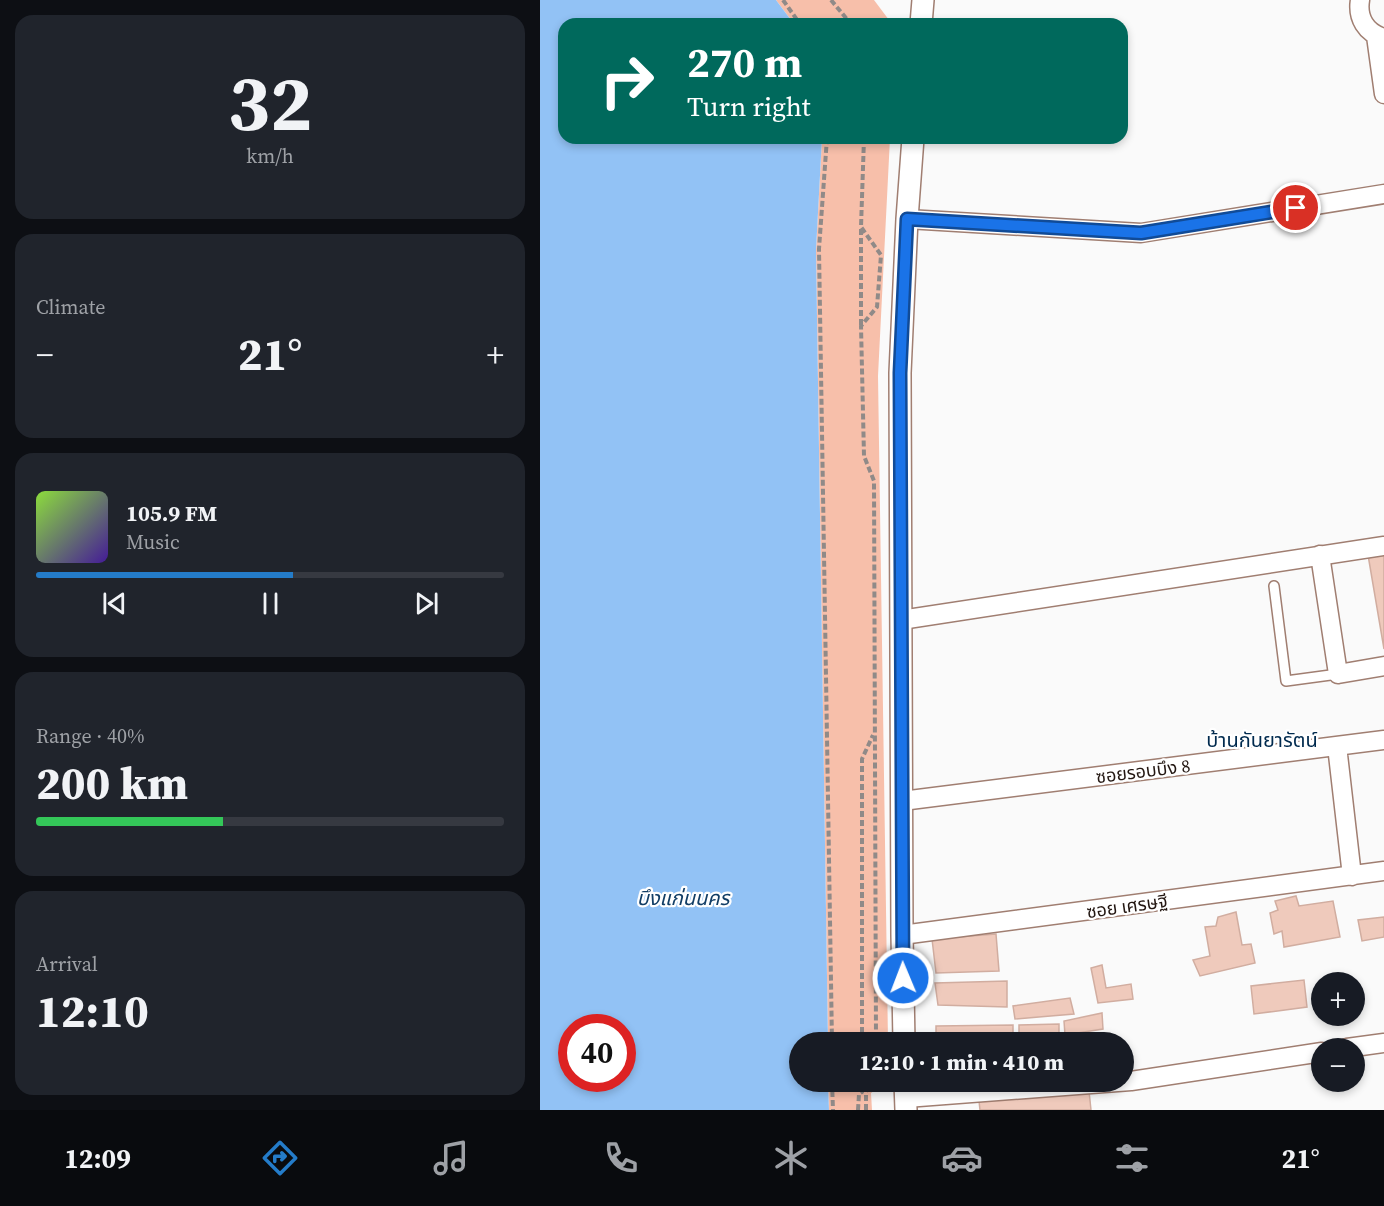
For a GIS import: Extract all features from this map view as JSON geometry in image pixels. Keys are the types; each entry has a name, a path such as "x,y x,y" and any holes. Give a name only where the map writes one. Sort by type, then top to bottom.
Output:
{"street":[{"path":"922,18 923,0"},
{"path":"1360,0 1359,11 1362,21 1368,30 1380,37 1384,94"},
{"path":"904,1032 900,373 913,144"},
{"path":"907,219 1141,233 1384,194"},
{"path":"901,620 1384,546"},
{"path":"1320,555 1338,674 1384,666"},
{"name":"ซอยรอบบึง 8","path":"902,801 1384,740"},
{"path":"1337,746 1352,876"},
{"name":"ซอย เศรษฐี","path":"902,936 1384,871"},
{"path":"1365,1046 1384,1043"},
{"path":"906,1096 1131,1081 1311,1054"}],"lane":[{"path":"1274,586 1286,681 1338,674"}],"path":[{"path":"783,0 796,18"},
{"path":"831,0 846,18"},
{"path":"827,144 819,249 832,1032"},
{"path":"864,144 861,326 864,456 874,481 876,1032"},
{"path":"861,227 881,255 877,307 861,326"},
{"path":"862,1032 862,759 875,732"},
{"path":"832,1092 833,1110"},
{"path":"858,1110 859,1094 862,1092"},
{"path":"864,1092 866,1110"}],"shaded area":[{"path":"776,0 874,0 888,18 790,18"},
{"path":"822,144 890,144 878,376 888,1032 828,1032 816,250"},
{"path":"828,1092 872,1092 872,1110 829,1110"}],"water":[{"name":"บึงแก่นนคร","path":"540,0 776,0 790,18 558,18 558,144 822,144 816,250 828,1032 789,1032 789,1092 828,1092 829,1110 540,1110"}],"building":[{"path":"1384,546 1384,649 1367,549"},
{"path":"1296,896 1299,906 1333,901 1340,937 1284,947 1282,931 1274,934 1270,913 1278,910 1275,901"},
{"path":"1236,912 1242,945 1251,944 1255,963 1200,976 1193,960 1210,956 1205,927 1216,926 1218,917"},
{"path":"1384,917 1384,937 1362,941 1358,920"},
{"path":"996,934 999,971 936,973 932,939"},
{"path":"1102,965 1106,988 1131,984 1133,999 1098,1003 1091,968"},
{"path":"1304,980 1307,1007 1254,1014 1251,986"},
{"path":"1007,981 1007,1007 938,1005 935,983"},
{"path":"1070,998 1074,1014 1015,1019 1013,1006"},
{"path":"1102,1013 1103,1029 1065,1032 1064,1021"},
{"path":"1059,1024 1059,1032 1019,1032 1019,1025"},
{"path":"1013,1025 1013,1032 936,1032 936,1026"},
{"path":"1089,1092 1091,1110 980,1110 979,1101"}],"district":[{"name":"บ้านกันยารัตน์","path":"1262,740"}],"route":[{"path":"903,978 900,373 907,219 1141,233 1296,208"}]}
